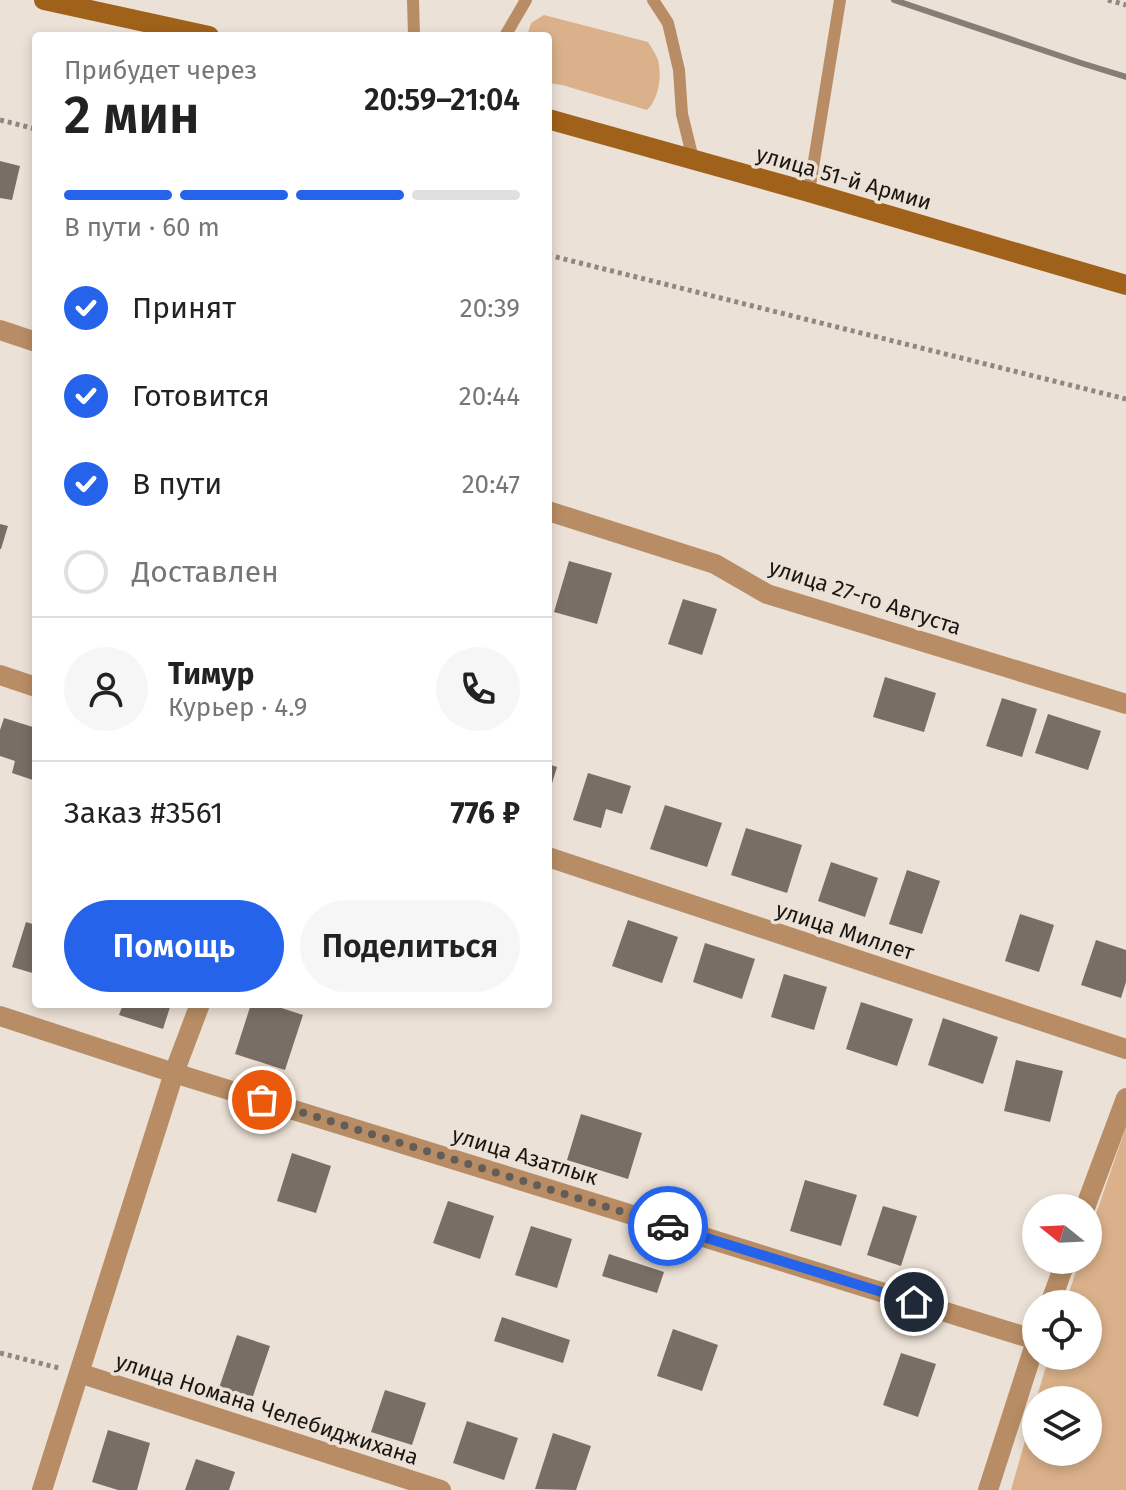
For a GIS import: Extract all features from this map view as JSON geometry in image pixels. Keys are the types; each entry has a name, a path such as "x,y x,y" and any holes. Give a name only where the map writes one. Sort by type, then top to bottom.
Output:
{"main road":[{"path":"44,0 191,32"},
{"name":"улица 51-й Армии","path":"552,120 1126,285"}],"street":[{"path":"0,330 32,341"},
{"name":"улица 27-го Августа","path":"552,512 715,564 767,594 1126,704"},
{"path":"0,675 32,686"},
{"name":"улица Миллет","path":"552,858 1126,1049"},
{"path":"42,1490 174,1073 198,1008"},
{"name":"улица Азатлык","path":"0,1016 1022,1337"},
{"path":"1090,1194 1126,1098"},
{"path":"988,1490 1027,1370"},
{"name":"улица Номана Челебиджихана","path":"79,1373 441,1490"}],"lane":[{"path":"413,0 414,32"},
{"path":"507,32 526,0"},
{"path":"653,0 668,23 679,70 682,114 693,159"},
{"path":"809,192 840,0"}],"path":[{"path":"1108,0 1126,5"},
{"path":"0,120 32,128"},
{"path":"552,256 1126,399"},
{"path":"0,1353 79,1373"}],"shaded area":[{"path":"544,15 648,42 658,60 660,73 657,94 651,105 647,110 552,84 552,32 528,32 531,23"},
{"path":"1126,1127 1126,1490 1011,1490 1022,1451 1022,1466 1102,1466 1102,1386 1040,1386 1045,1370 1102,1370 1102,1290 1070,1290 1075,1274 1102,1274 1102,1196"}],"building":[{"path":"0,161 20,166 12,200 0,198"},
{"path":"0,524 8,526 1,549 0,549"},
{"path":"569,561 612,573 597,624 554,612"},
{"path":"683,599 717,609 702,655 668,644"},
{"path":"885,677 936,693 924,732 873,717"},
{"path":"1002,698 1037,709 1022,757 986,746"},
{"path":"1048,714 1101,731 1088,770 1035,753"},
{"path":"4,718 32,727 32,780 12,773 15,761 0,756 0,730"},
{"path":"552,765 557,767 552,783"},
{"path":"588,773 631,786 622,814 606,809 601,828 573,820"},
{"path":"665,805 722,823 707,867 650,849"},
{"path":"746,828 802,845 787,893 731,875"},
{"path":"831,862 878,878 865,917 818,901"},
{"path":"907,870 940,881 922,934 889,924"},
{"path":"1020,914 1054,925 1039,972 1005,961"},
{"path":"628,920 678,937 662,983 612,966"},
{"path":"26,922 32,924 32,973 12,967"},
{"path":"1096,940 1126,950 1126,982 1121,998 1081,985"},
{"path":"705,943 755,959 742,999 693,982"},
{"path":"784,974 827,987 814,1030 771,1017"},
{"path":"861,1002 913,1019 897,1066 846,1049"},
{"path":"122,1008 170,1008 163,1029 119,1015"},
{"path":"250,1008 281,1008 303,1015 285,1070 235,1054"},
{"path":"943,1018 998,1037 983,1084 928,1065"},
{"path":"1016,1060 1063,1071 1050,1122 1004,1111"},
{"path":"581,1114 642,1133 628,1179 567,1160"},
{"path":"292,1153 331,1166 316,1213 277,1201"},
{"path":"805,1180 857,1195 841,1246 790,1231"},
{"path":"448,1201 494,1216 480,1259 433,1243"},
{"path":"883,1206 917,1216 901,1266 867,1255"},
{"path":"531,1226 572,1239 557,1288 515,1275"},
{"path":"609,1254 664,1272 657,1293 602,1276"},
{"path":"502,1317 570,1340 563,1363 494,1341"},
{"path":"673,1329 718,1345 702,1391 657,1376"},
{"path":"237,1335 270,1346 252,1399 219,1388"},
{"path":"901,1353 936,1364 918,1417 883,1405"},
{"path":"385,1390 426,1403 412,1445 371,1432"},
{"path":"467,1421 518,1438 504,1480 453,1463"},
{"path":"108,1430 150,1443 137,1490 118,1490 92,1482"},
{"path":"553,1433 591,1446 576,1490 535,1489"},
{"path":"196,1459 235,1472 229,1490 185,1490"}],"railway":[{"path":"894,0 1126,77"}],"way so far":[{"path":"262,1100 668,1226"}],"route":[{"path":"668,1226 914,1302"}]}
